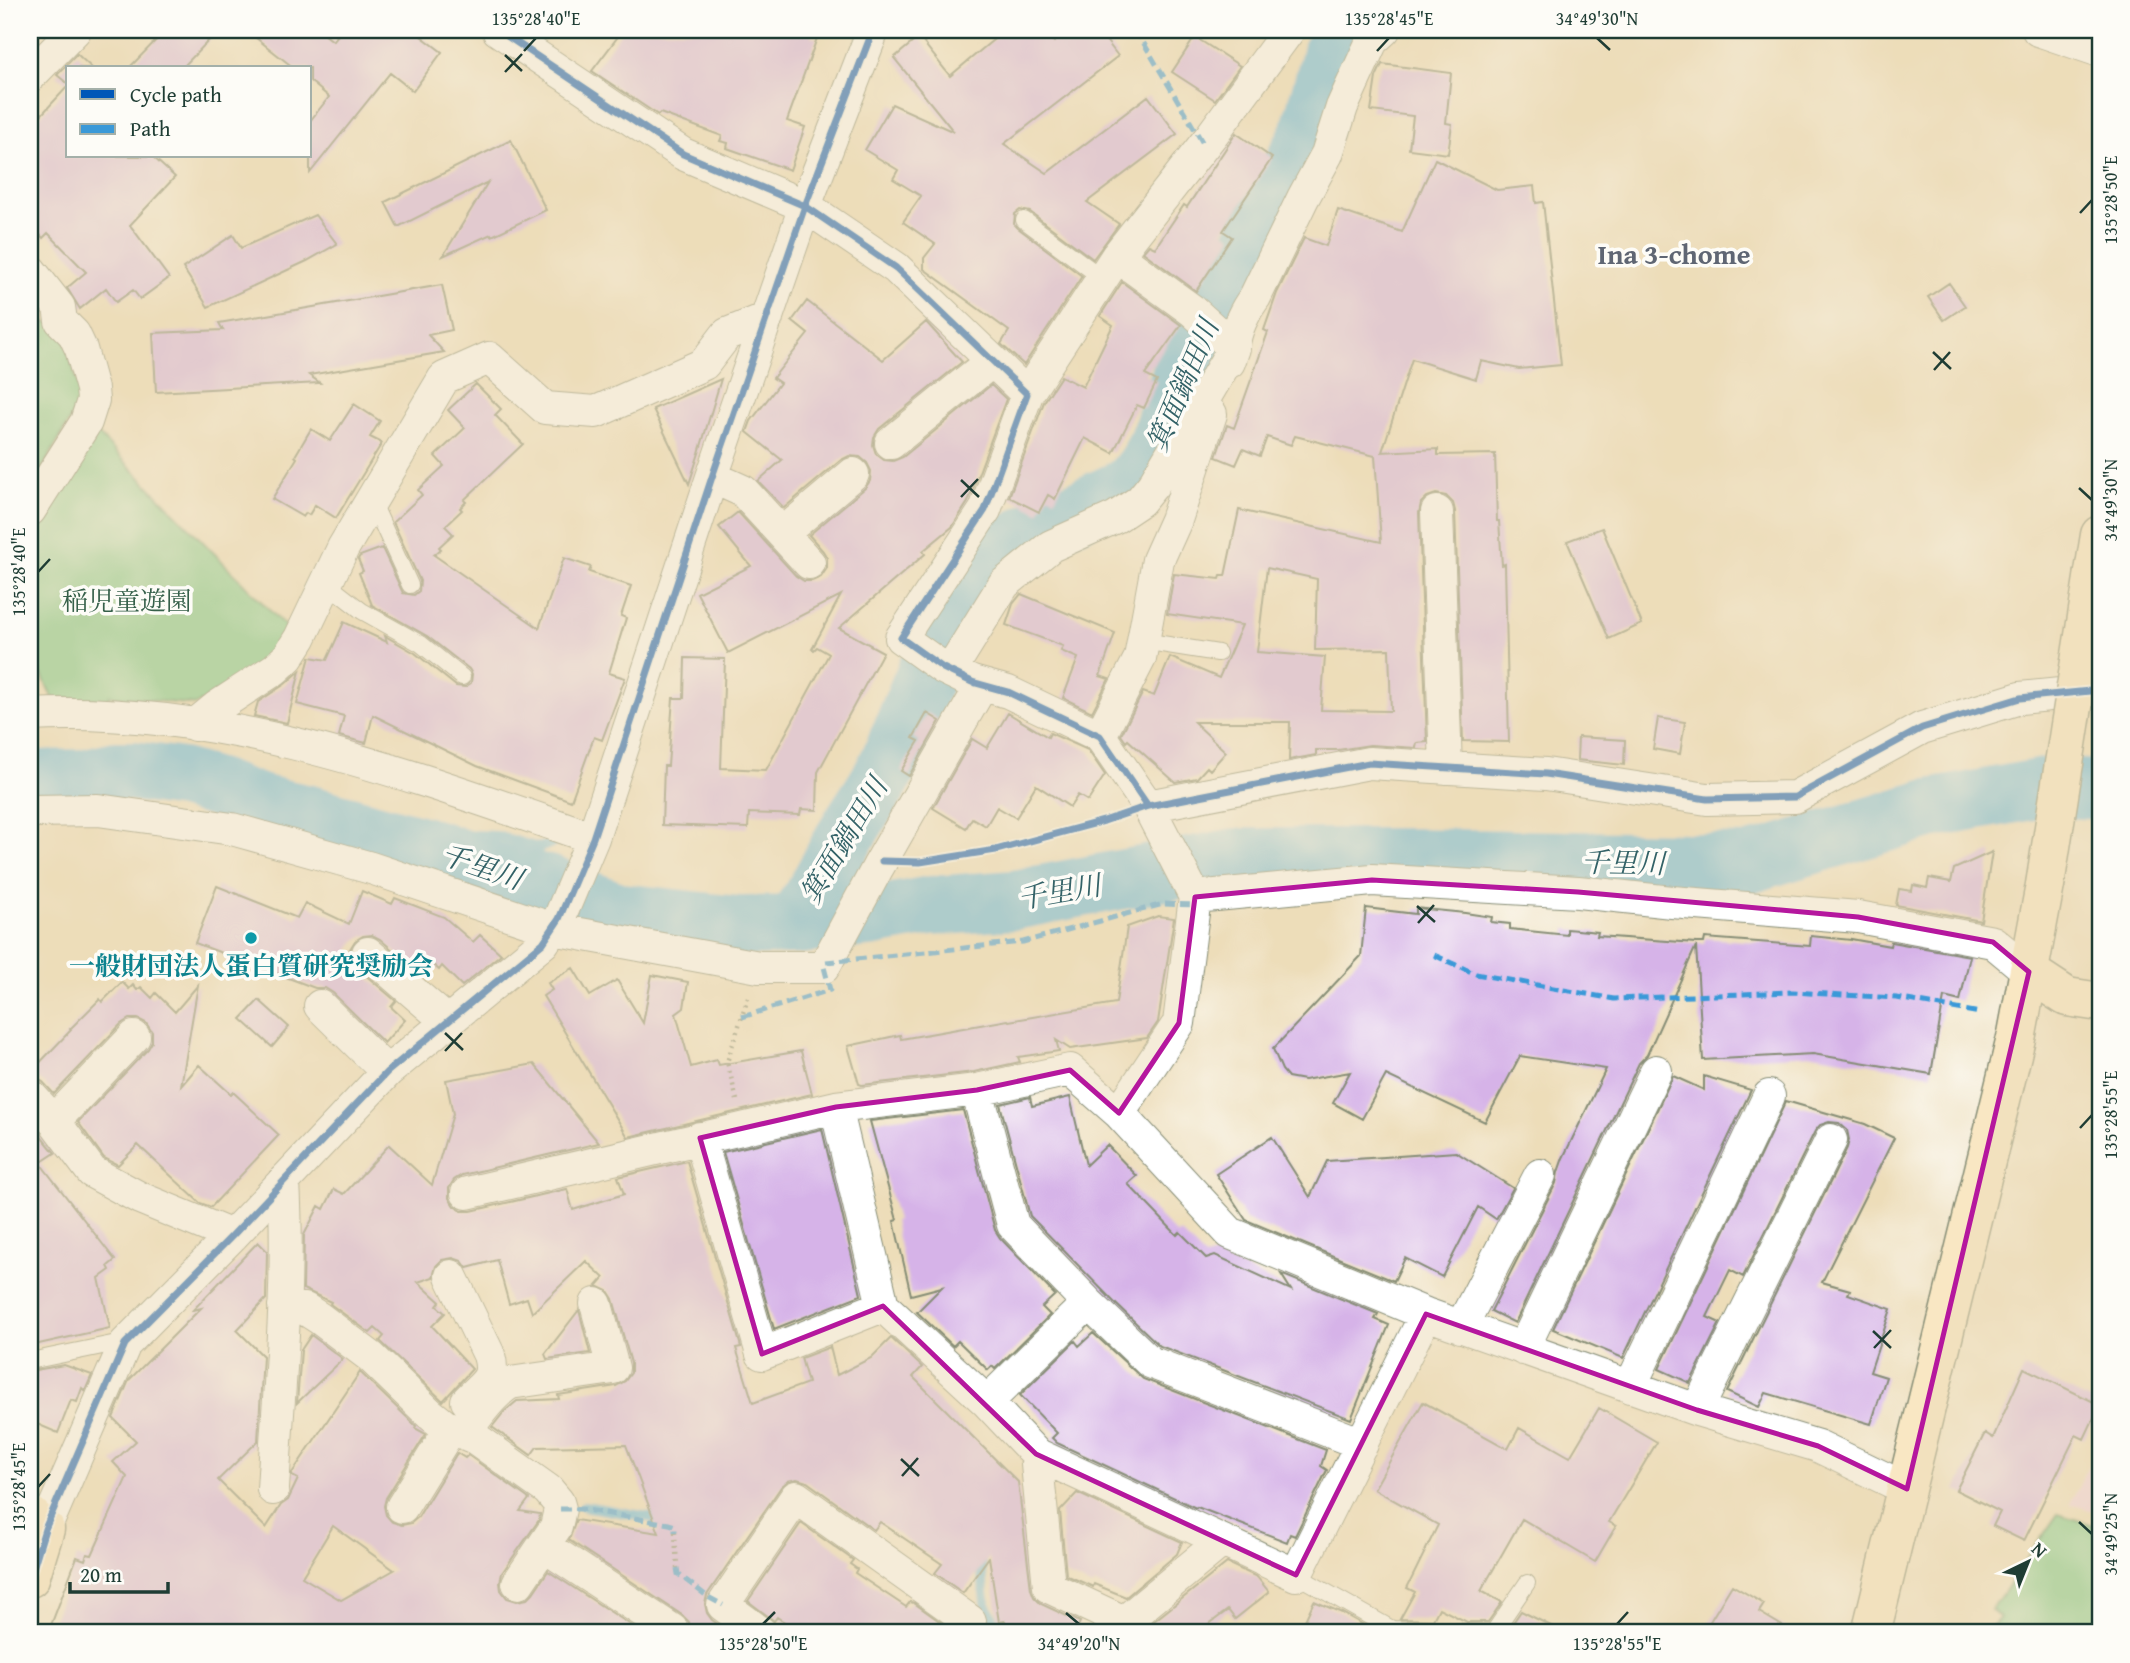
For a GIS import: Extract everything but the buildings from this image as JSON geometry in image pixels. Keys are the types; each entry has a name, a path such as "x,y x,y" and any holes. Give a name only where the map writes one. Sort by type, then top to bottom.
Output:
{"street":[{"path":"30,76 75,30"},
{"path":"498,30 683,154 805,206 896,268 1027,394"},
{"path":"30,1578 38,1522 125,1345 387,1072 543,943 556,924 592,841 805,206 873,30"},
{"path":"1119,1114 1179,1023 1195,897 1149,806 1100,736 1008,692 972,682 947,669 901,638 985,510 1027,394 1110,267 1289,30"},
{"path":"947,669 1004,584 1051,546 1116,517 1140,501 1149,491 1161,473 1228,343 1234,339 1249,304 1327,154 1342,107 1372,41 1384,30"},
{"path":"2038,30 2100,51"},
{"path":"1110,267 1192,311 1228,343"},
{"path":"30,270 59,307 61,321 74,334 81,349 93,400 86,422 30,510"},
{"path":"195,725 288,657 300,638 343,548 444,378 489,358 545,408 596,412 704,364 727,334 767,318"},
{"path":"1100,736 1140,658 1158,560 1176,520 1228,343"},
{"path":"891,443 992,361"},
{"path":"783,533 853,474"},
{"path":"712,477 743,491 809,563"},
{"path":"1437,512 1446,768"},
{"path":"1871,1633 2017,1034 2045,885 2100,535"},
{"path":"30,811 97,810 232,829 556,924 759,967 824,967 982,685"},
{"path":"1149,806 1369,763 1546,774 1707,799 1795,797 1922,728 2020,698 2100,690"},
{"path":"30,715 72,712 139,717 258,736 357,760 435,784 592,841"},
{"path":"1195,897 1372,880 1578,892 1858,917 1993,942 2029,972 2067,997 2100,1002"},
{"path":"368,953 448,1022"},
{"path":"320,1006 387,1072"},
{"path":"134,1037 38,1106 92,1172 140,1198 232,1236"},
{"path":"467,1193 836,1107 977,1090 1070,1070 1119,1114 1230,1233 1461,1327 1697,1410 1818,1446 1907,1489"},
{"path":"1523,1349 1656,1071"},
{"path":"977,1090 1013,1225 1088,1303 1150,1362 1362,1444"},
{"path":"1630,1387 1769,1096"},
{"path":"836,1107 883,1306 988,1402 1036,1454 1296,1575 1426,1314"},
{"path":"700,1138 762,1354 883,1306"},
{"path":"1697,1410 1831,1140"},
{"path":"1461,1327 1540,1175"},
{"path":"273,1489 284,1307 284,1182"},
{"path":"402,1507 492,1375 489,1355 451,1276"},
{"path":"988,1402 1088,1303"},
{"path":"453,1429 477,1416 502,1388 510,1383 613,1368 596,1304"},
{"path":"284,1307 305,1309 319,1318 371,1357 429,1413 453,1429 475,1438 548,1490 560,1509 555,1527 518,1583"},
{"path":"1036,1454 1049,1587 1124,1622 1222,1541"},
{"path":"761,1633 723,1605 796,1497 970,1621 961,1633"},
{"path":"544,1546 672,1630"}],"lane":[{"path":"1024,220 1110,267"},
{"path":"371,500 410,584"},
{"path":"326,583 362,611 421,643 461,677"},
{"path":"1143,640 1218,653"},
{"path":"30,1361 112,1344 125,1345"},
{"path":"1296,1575 1392,1629 1492,1633 1527,1583"}],"path":[{"path":"745,1127 727,1062 759,967"},
{"path":"675,1532 677,1568"}],"highlighted area":[{"path":"1372,880 1578,892 1858,917 1993,942 2029,972 1907,1489 1818,1446 1697,1410 1426,1314 1296,1575 1036,1454 883,1306 762,1354 700,1138 836,1107 977,1090 1070,1070 1119,1113 1179,1023 1195,897"}],"shaded area":[{"path":"2100,1443 2100,1513 2070,1504"}],"green space":[{"path":"51,322 64,336 82,399 30,490 30,323"},
{"name":"稲児童遊園","path":"93,429 290,631 274,655 196,705 109,696 108,700 53,699 30,649 30,531"},
{"path":"2058,1514 2100,1527 2100,1633 1985,1633 2000,1618 1991,1610"}],"waterway":[{"name":"箕面鍋田川","path":"792,925 816,892 849,830 881,779 943,638 979,580 1001,555 1026,535 1124,489 1149,462 1162,433 1187,358 1219,298 1240,266 1309,136 1332,54 1346,30"},
{"name":"千里川","path":"30,780 83,779 116,771 182,778 259,804 306,814 440,851 493,871 548,885 621,913 739,926 792,925 870,917 930,906 1014,900 1235,858 1748,864 1929,809 2049,787 2100,790"},
{"path":"440,851 452,838 477,835 498,836 539,848 559,840"},
{"path":"487,893 493,871"},
{"path":"584,1506 666,1520"},
{"path":"980,1554 985,1602 1001,1633"}],"marked path":[{"path":"1136,30 1204,145"},
{"path":"826,962 1023,942 1163,904 1194,905"},
{"path":"1434,955 1476,974 1614,999 1792,992 1897,998 1980,1013"},
{"path":"742,1017 830,990 824,967"},
{"path":"560,1509 581,1509 669,1524 675,1526 675,1532"},
{"path":"677,1568 678,1574 723,1605"}],"cycle path":[{"path":"498,30 683,154 805,206 896,268 1027,394 985,510 901,638 943,668 972,682 1008,692 1100,736 1148,806 1369,763 1546,774 1707,799 1795,797 1922,728 2020,698 2100,690"},
{"path":"30,1578 45,1529 125,1344 232,1236 387,1072 543,943 559,919 593,838 805,206 873,30"},
{"path":"882,861 920,862 996,850 1104,821 1148,806"}],"place":[{"name":"一般財団法人蛋白質研究奨励会","path":"251,938"}],"district":[{"name":"Ina 3-chome","path":"1674,253"}]}
